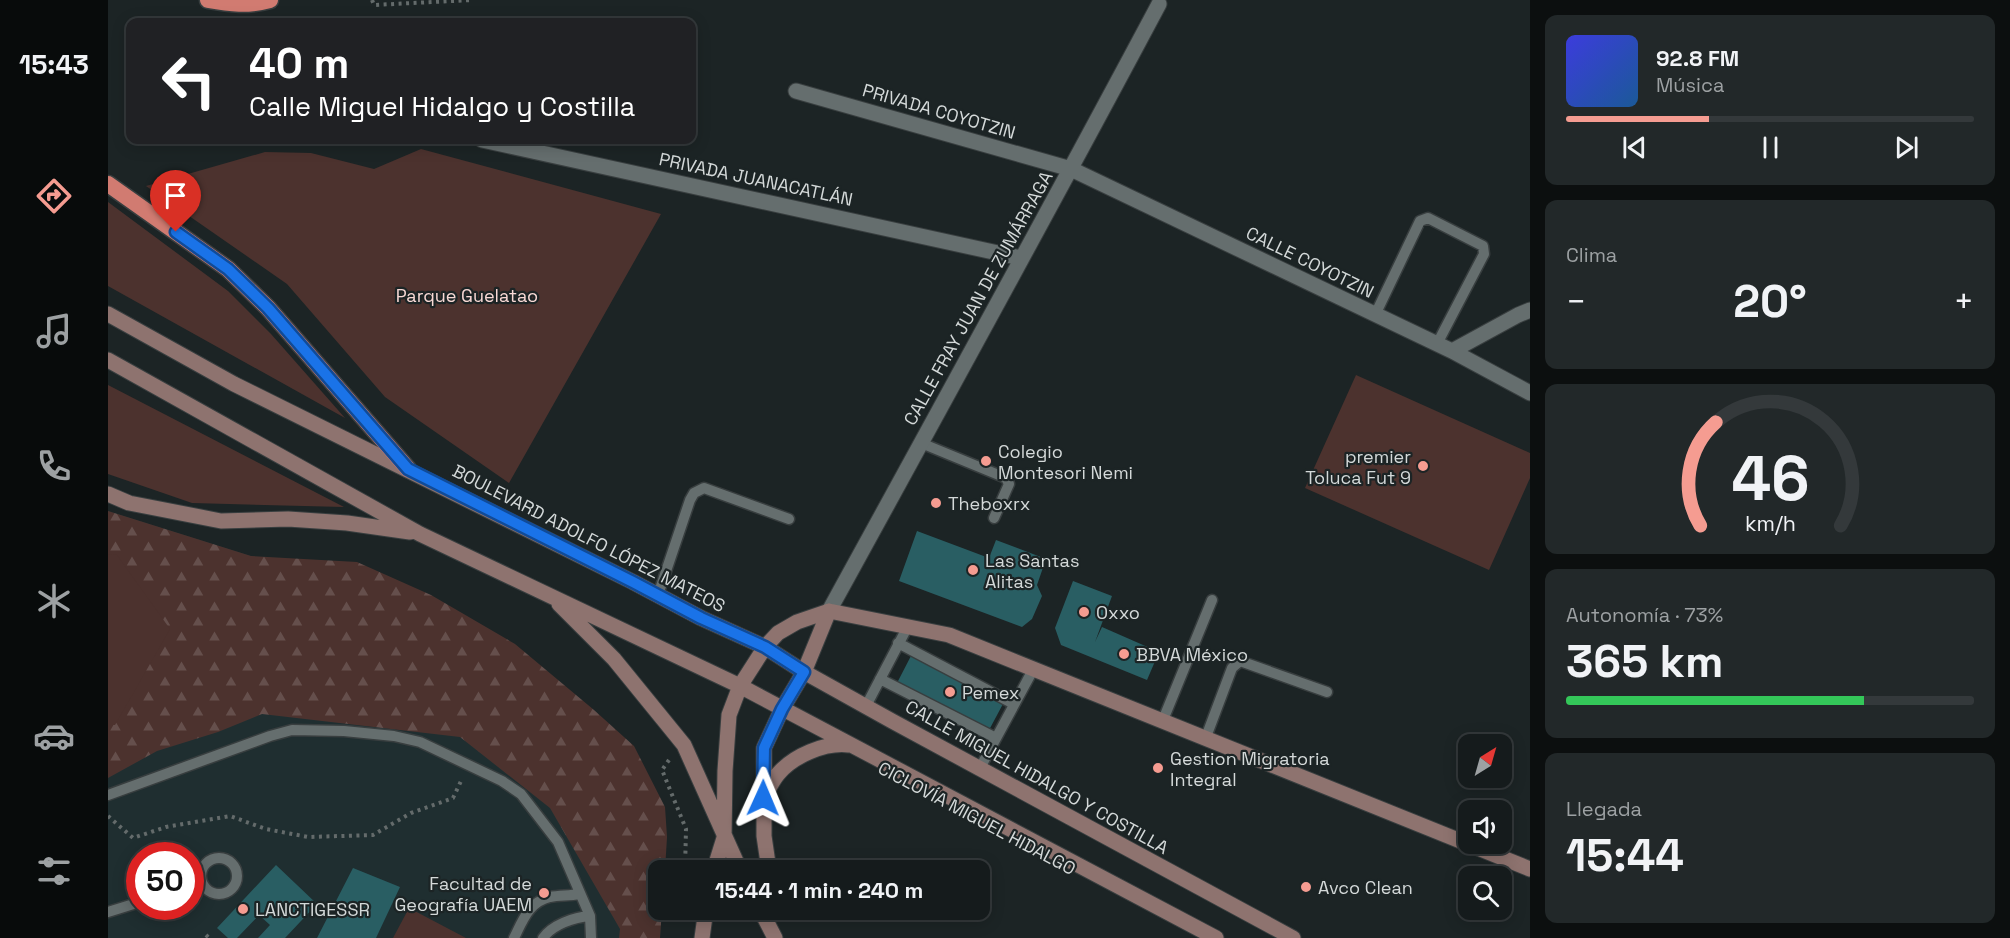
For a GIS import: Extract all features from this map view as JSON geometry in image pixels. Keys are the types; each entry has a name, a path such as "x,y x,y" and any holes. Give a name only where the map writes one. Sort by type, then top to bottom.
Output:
{"highway":[{"path":"208,0 235,5 270,0"},
{"path":"108,184 228,269 268,308 408,469"}],"main road":[{"name":"BOULEVARD ADOLFO LÓPEZ MATEOS","path":"108,314 234,384 408,469 701,618 765,647"},
{"path":"108,360 420,534 740,686 1216,938"},
{"path":"108,494 129,503 221,520 312,520 420,534"},
{"path":"550,596 614,658 684,745 735,860"},
{"path":"768,860 764,836 764,748 782,709 804,672 829,611"},
{"path":"717,860 724,838 729,715 740,686 765,647 778,633 797,622 829,611 949,635 1530,869"},
{"name":"CALLE MIGUEL HIDALGO Y COSTILLA","path":"765,647 804,672 1293,938"},
{"path":"763,798 778,774 807,753 832,745 859,747"},
{"path":"702,938 704,920"},
{"path":"766,920 776,938"},
{"path":"775,920 776,938"}],"street":[{"name":"CALLE FRAY JUAN DE ZUMÁRRAGA","path":"829,611 991,317 1159,4"},
{"name":"PRIVADA COYOTZIN","path":"796,91 1071,169"},
{"name":"PRIVADA JUANACATLÁN","path":"500,144 1022,258"},
{"name":"CALLE COYOTZIN","path":"1071,169 1452,351 1530,393"},
{"path":"1452,351 1526,314"}],"lane":[{"path":"1375,315 1420,221 1428,218 1483,246 1484,254 1437,344"},
{"path":"921,443 1006,478 1009,484 994,519"},
{"path":"658,595 694,493 704,488 789,519"},
{"path":"1163,720 1212,600"},
{"path":"866,706 908,626"},
{"path":"898,644 1014,704"},
{"path":"1206,737 1232,668 1240,661 1327,692"},
{"path":"980,768 1034,668"},
{"path":"880,679 996,738"},
{"path":"108,795 292,730 344,731 393,736 420,742 470,764 522,794 558,842 590,916 591,938"},
{"path":"514,938 529,909 537,901 579,894"},
{"path":"108,912 126,906"},
{"path":"543,938 548,930 580,916 590,916"}],"path":[{"path":"373,3 472,0"},
{"path":"108,816 133,838 166,827 230,816 266,829 308,837 372,835 411,813 453,798 470,764"}],"shaded area":[{"path":"108,511 251,556 652,860 648,860 648,920 661,920 660,938 108,938"}],"green space":[{"name":"Parque Guelatao","path":"421,149 661,214 509,483 385,397 287,284 146,186 265,152 311,153 374,169"},
{"path":"108,202 228,291 271,334 345,418 108,286"},
{"name":"premier Toluca Fut 9","path":"1356,375 1530,453 1530,478 1489,570 1305,488"},
{"path":"108,385 344,507 192,503 108,474"},
{"path":"108,511 251,556 357,562 431,595 515,644 634,746 665,807 666,860 648,860 648,920 661,920 660,938 619,938 620,929 550,808 460,737 262,714 218,732 157,751 108,778"},
{"path":"108,554 117,555 170,629 115,725 108,725"},
{"path":"409,908 466,938 393,938"}],"building":[{"name":"Las Santas Alitas","path":"917,531 989,558 996,540 1046,559 1037,585 1042,596 1032,619 1022,627 899,581"},
{"path":"1073,581 1112,596 1095,642 1102,627 1159,652 1147,680 1061,645 1055,628"},
{"name":"Pemex","path":"913,652 1004,702 988,732 897,683"},
{"path":"276,865 317,904 285,938 258,938 270,925 259,915 237,938 228,938 217,928"},
{"path":"353,868 400,887 376,938 317,938"}],"place":[{"name":"Colegio Montesori Nemi","path":"986,461"},
{"name":"premier Toluca Fut 9","path":"1423,466"},
{"name":"Theboxrx","path":"936,503"},
{"name":"Las Santas Alitas","path":"973,570"},
{"name":"Oxxo","path":"1084,612"},
{"name":"BBVA México","path":"1124,654"},
{"name":"Pemex","path":"950,692"},
{"name":"Gestion Migratoria Integral","path":"1158,768"},
{"name":"Avco Clean","path":"1306,887"},
{"name":"Facultad de Geografía UAEM","path":"544,893"},
{"name":"LANCTIGESSR","path":"243,909"}],"route":[{"path":"176,232 228,269 268,308 408,469 701,618 765,647 804,672 772,727 764,748 763,798"}]}
